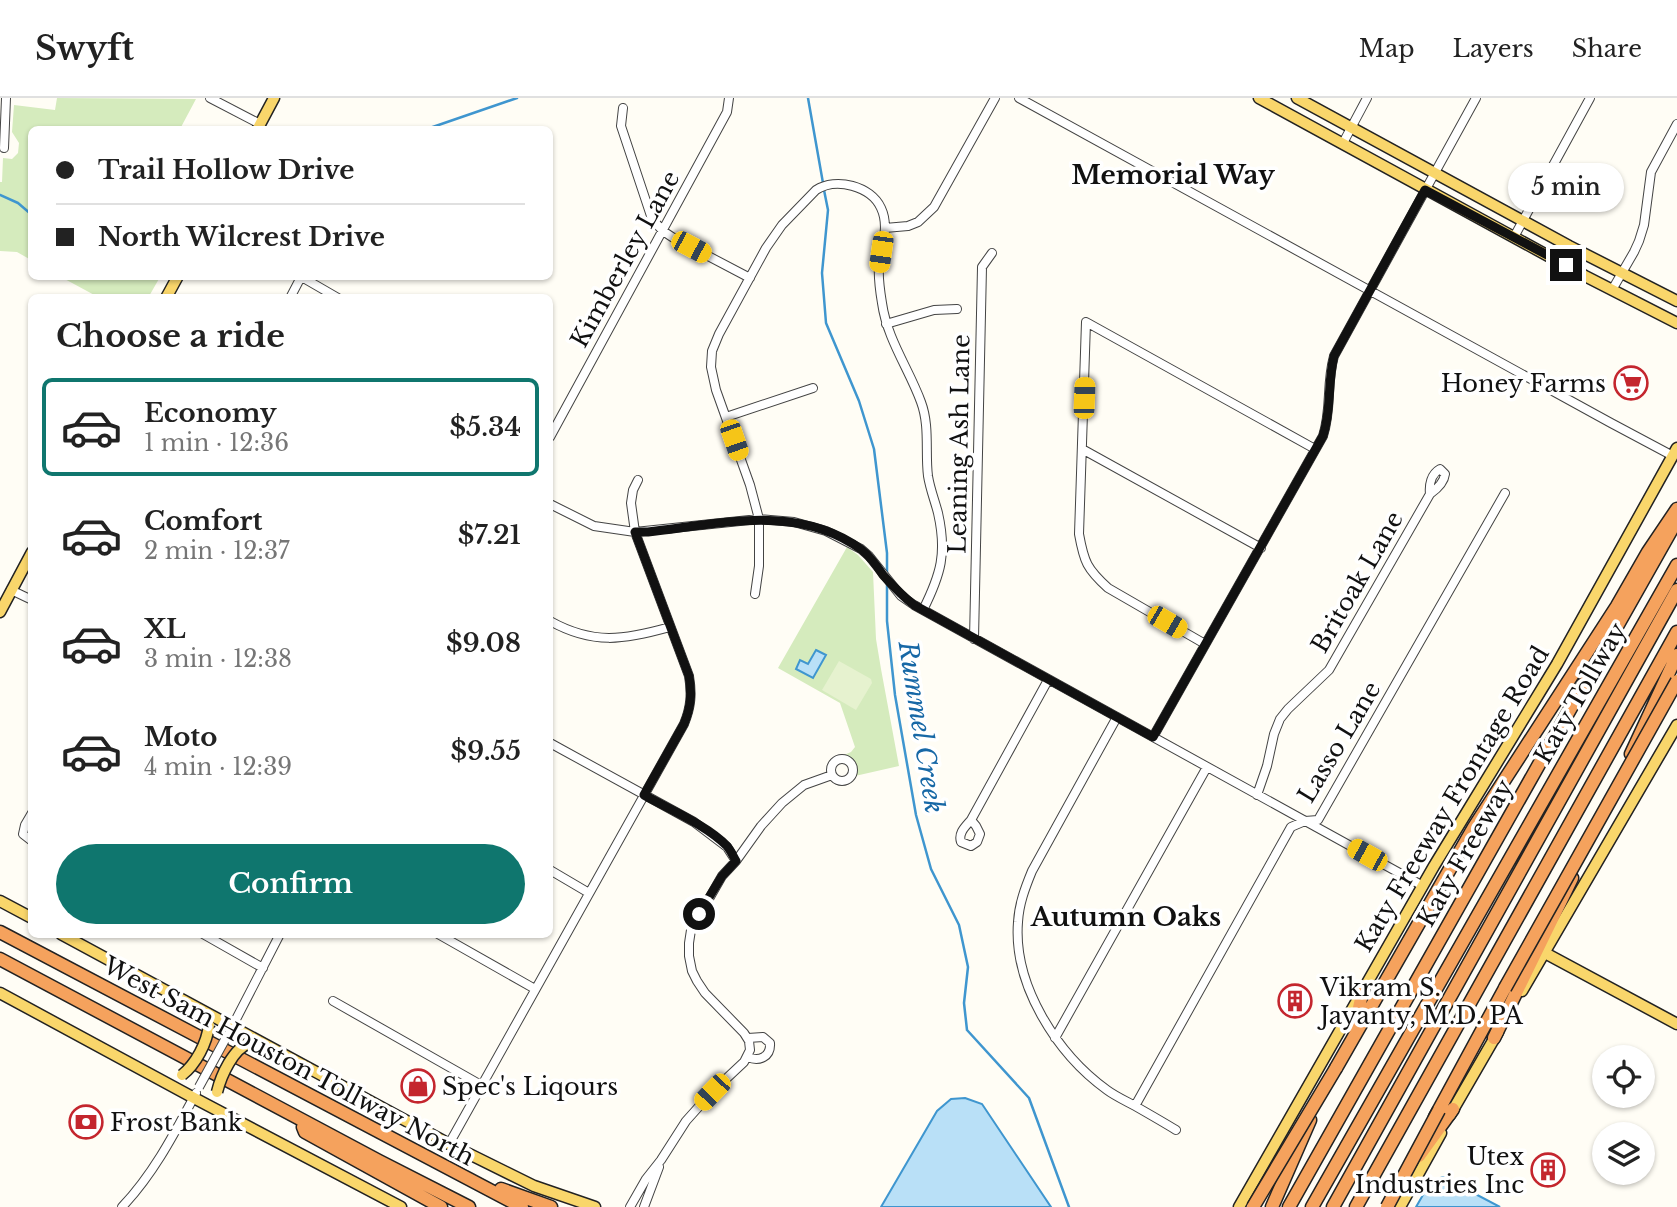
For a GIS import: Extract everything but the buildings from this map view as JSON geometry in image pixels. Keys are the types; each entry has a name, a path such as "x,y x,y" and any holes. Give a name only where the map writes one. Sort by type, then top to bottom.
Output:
{"highway":[{"path":"1261,1207 1402,951 1494,794 1677,509"},
{"name":"Katy Freeway","path":"1289,1207 1677,520"},
{"name":"Katy Tollway","path":"1312,1207 1677,565"},
{"name":"Katy Tollway","path":"1333,1207 1677,590"},
{"path":"1356,1207 1677,632"},
{"path":"1494,1038 1539,950 1677,655"},
{"path":"1387,1207 1505,988 1677,681"},
{"name":"West Sam Houston Tollway North","path":"0,932 522,1207"},
{"name":"West Sam Houston Tollway North","path":"0,959 469,1207"},
{"path":"1272,1207 1358,1012 1363,990"},
{"path":"1252,1207 1336,1068"},
{"path":"1381,1207 1453,1109"},
{"path":"1381,1207 1439,1110"},
{"path":"298,1118 305,1132 441,1207"},
{"path":"396,1140 495,1186 551,1207"}],"main road":[{"path":"259,126 274,98"},
{"path":"1259,98 1425,190 1677,323"},
{"path":"1297,98 1434,174 1677,302"},
{"name":"Katy Freeway Frontage Road","path":"1238,1207 1466,812 1558,664 1675,452"},
{"path":"0,612 28,559"},
{"path":"1400,1207 1453,1109 1677,725"},
{"path":"0,901 28,916"},
{"path":"68,938 202,1011 230,1032 263,1044 534,1186 595,1207"},
{"path":"1545,953 1677,1024"},
{"path":"0,993 401,1207"},
{"path":"158,1078 182,1075 190,1069 208,1035 209,1025 202,1011"},
{"path":"223,1112 217,1092 219,1084 240,1047 250,1043 263,1044"}],"street":[{"path":"4,148 6,98"},
{"path":"210,98 256,126"},
{"name":"Kimberley Lane","path":"553,432 727,112 729,98"},
{"path":"885,228 908,226 918,222 934,207 995,98"},
{"path":"1019,98 1611,423 1675,452"},
{"path":"1343,143 1367,98"},
{"path":"1153,737 1323,436 1330,407 1329,379 1334,356 1476,98"},
{"path":"1514,237 1590,98"},
{"path":"623,108 621,126 652,219 663,230 750,278"},
{"path":"1612,290 1634,252 1644,225 1651,172 1677,124"},
{"path":"755,594 759,566 759,519 750,485 716,390 711,367 712,351 766,248 782,225 816,190 832,183 858,188 871,195 880,206 885,228 879,268 886,324 922,404 926,420 928,478 943,545 937,582 923,610"},
{"name":"Leaning Ash Lane","path":"974,639 982,268 992,253"},
{"path":"305,280 331,294"},
{"path":"886,324 934,310 957,309"},
{"path":"1205,644 1108,588 1095,577 1083,554 1079,534 1086,322 1315,449"},
{"path":"726,418 813,388"},
{"path":"1082,449 1261,548"},
{"path":"449,1143 684,724 691,702 689,676 635,532 631,503 638,480"},
{"name":"Lasso Lane","path":"1135,1106 1291,827 1305,821 1318,820 1505,493"},
{"name":"Britoak Lane","path":"1257,794 1280,719 1329,670 1430,494"},
{"path":"553,506 594,526 616,530 648,532 759,519 794,522 841,538 869,556 901,596 923,610 1423,886"},
{"path":"11,590 28,598"},
{"path":"553,622 596,638 637,636 670,627"},
{"path":"971,820 1048,680"},
{"path":"1117,717 1032,871 1023,894 1017,941 1028,986 1045,1021 1067,1054 1108,1091 1177,1130"},
{"path":"553,745 694,822 727,847 736,861"},
{"path":"1055,1038 1207,767"},
{"path":"630,1207 646,1179 695,1109 744,1062 751,1046 748,1038 697,981 689,956 691,930 722,876 761,826 782,803 804,785 832,775"},
{"path":"28,821 23,830 23,834 28,838"},
{"path":"553,872 589,893"},
{"path":"210,938 263,968"},
{"path":"122,1207 154,1168 176,1132 279,938"},
{"path":"445,938 535,989"},
{"path":"333,1002 481,1085"},
{"path":"748,1038 763,1037 770,1043 767,1055 762,1059 748,1057"},
{"path":"644,1207 661,1160"}],"green space":[{"path":"57,98 196,99 182,126 28,126 28,258 17,252 0,251 0,182 3,158 12,159 18,153 19,143 12,132 14,105 55,110"},
{"path":"67,280 158,280 150,294 92,294"},
{"path":"847,547 873,572 876,639 899,766 855,776 855,763 844,755 855,747 840,703 778,668"},
{"path":"839,661 871,679 872,683 856,710 822,690"}],"water":[{"path":"816,650 826,655 813,678 796,669 800,660 808,664"},
{"path":"965,1098 982,1104 1051,1207 881,1207 937,1111 951,1099"},
{"path":"1443,1177 1500,1207 1416,1207 1431,1181"}],"waterway":[{"name":"Rummel Creek","path":"436,126 517,98"},
{"name":"Rummel Creek","path":"808,98 823,183"},
{"name":"Rummel Creek","path":"824,190 828,210 822,273 826,323 859,401 874,449 887,553 887,575"},
{"name":"Rummel Creek","path":"0,195 18,203 28,212"},
{"name":"Rummel Creek","path":"887,582 887,621 895,695 916,815 931,869 959,925 968,967 964,1003 967,1030 1029,1098 1069,1207"}],"place":[{"name":"Honey Farms","path":"1631,383"},
{"name":"Vikram S. Jayanty, M.D. PA","path":"1295,1001"},
{"name":"Spec's Liqours","path":"418,1086"},
{"name":"Frost Bank","path":"86,1122"},
{"name":"Utex Industries Inc","path":"1548,1170"}],"district":[{"name":"Memorial Way","path":"1173,175"},
{"name":"Autumn Oaks","path":"1126,917"}],"route":[{"path":"699,914 722,876 736,861 727,847 713,835 644,795 684,724 689,713 692,691 689,676 635,532 759,519 794,522 826,531 861,549 901,596 914,605 1153,737 1323,436 1330,407 1329,379 1334,356 1425,190 1566,265"}]}
